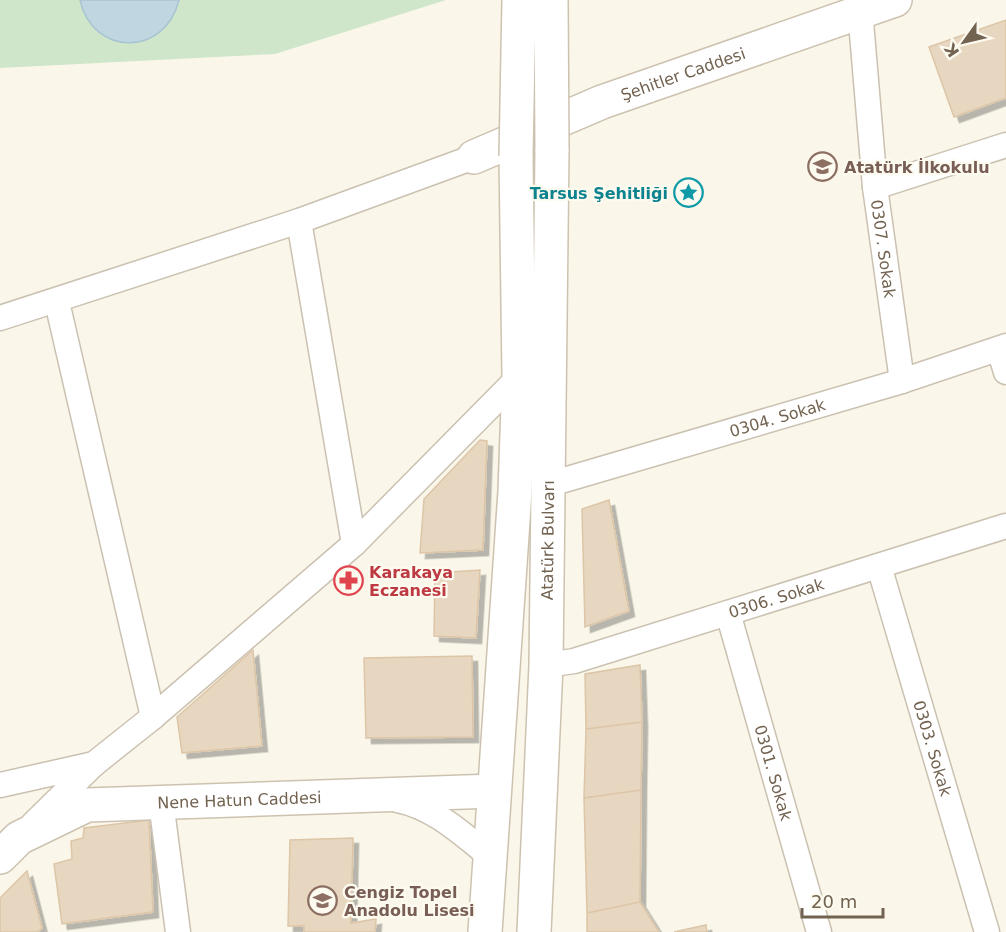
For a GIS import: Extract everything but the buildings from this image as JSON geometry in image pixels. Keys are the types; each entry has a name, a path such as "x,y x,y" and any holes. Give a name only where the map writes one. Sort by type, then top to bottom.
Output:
{"main road":[{"path":"486,924 515,491 519,377 516,156 519,0"},
{"name":"Atatürk Bulvarı","path":"534,932 546,665 552,149 551,0"},
{"name":"Şehitler Caddesi","path":"474,157 602,102 860,10 895,0"},
{"name":"Nene Hatun Caddesi","path":"9,848 87,805 494,791"}],"street":[{"name":"0307. Sokak","path":"860,10 875,187 902,381"},
{"path":"875,187 1006,144"},
{"path":"0,318 57,302 299,221 474,157"},
{"path":"299,221 354,544"},
{"path":"57,302 153,717"},
{"path":"1002,348 1006,372"},
{"name":"0304. Sokak","path":"547,485 902,381 1002,348"},
{"path":"9,848 94,764 153,717 354,544 519,377"},
{"name":"0306. Sokak","path":"546,665 574,661 1006,526"},
{"name":"0303. Sokak","path":"879,566 987,932"},
{"name":"0301. Sokak","path":"728,613 819,932"},
{"path":"0,785 94,764"},
{"path":"365,794 418,804 455,828 491,857"},
{"path":"161,802 178,932"}],"green space":[{"path":"0,0 446,0 275,54 0,68"}],"water":[{"path":"80,0 179,0 171,19 159,32 145,40 129,43 113,40 99,32 87,19"}],"place":[{"name":"Atatürk İlkokulu","path":"823,167"},
{"name":"Tarsus Şehitliği","path":"689,193"},
{"name":"Karakaya Eczanesi","path":"348,581"},
{"name":"Cengiz Topel Anadolu Lisesi","path":"323,901"}]}
